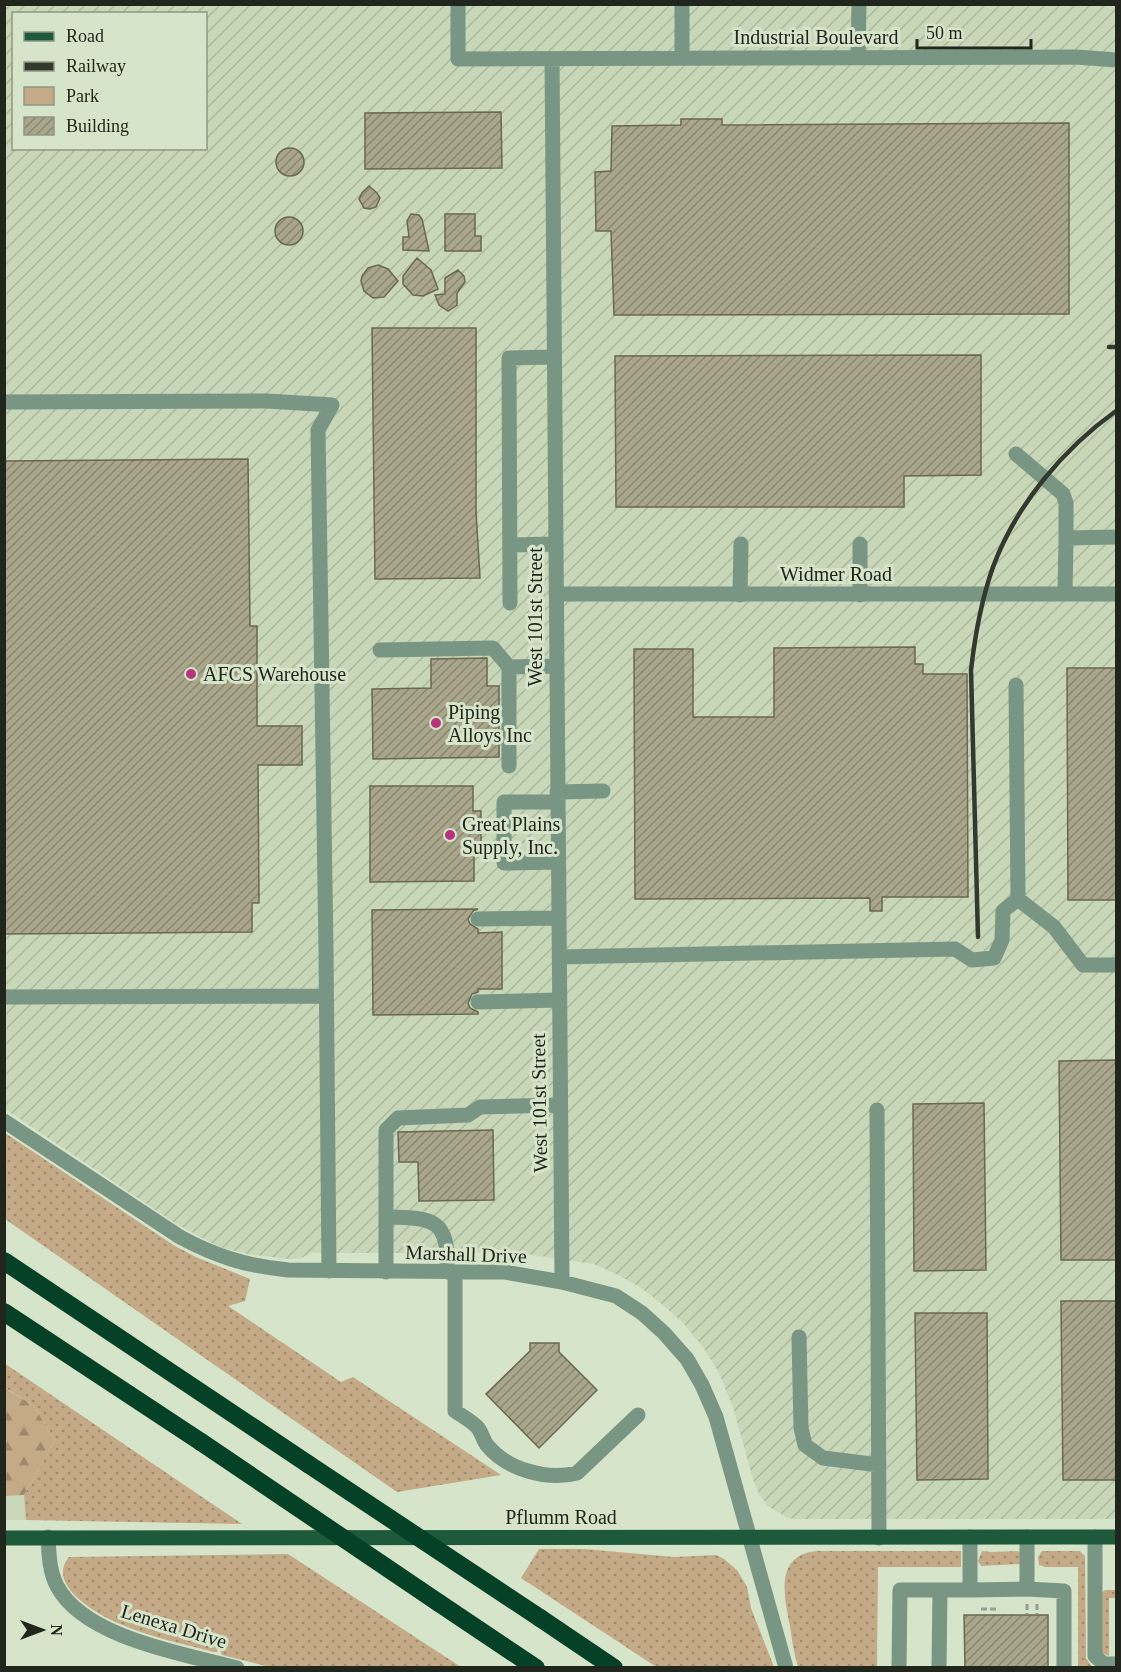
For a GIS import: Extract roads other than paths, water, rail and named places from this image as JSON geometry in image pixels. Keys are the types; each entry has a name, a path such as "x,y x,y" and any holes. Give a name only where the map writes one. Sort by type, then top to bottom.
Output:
{"highway":[{"path":"4,1261 614,1668"},
{"path":"4,1312 536,1668"}],"main road":[{"name":"Pflumm Road","path":"4,1538 1116,1537"}],"street":[{"name":"Industrial Boulevard","path":"458,4 458,59 1076,57 1116,60"},
{"path":"682,4 682,58"},
{"path":"858,4 858,58"},
{"name":"West 101st Street","path":"552,59 562,1282"},
{"path":"510,603 508,358 554,357"},
{"path":"4,402 267,401 332,405 318,430 328,1271"},
{"path":"1016,454 1063,494 1066,503 1065,594"},
{"path":"1066,538 1116,537"},
{"path":"510,545 555,544"},
{"path":"740,595 741,544"},
{"path":"860,544 860,595"},
{"name":"Widmer Road","path":"556,594 1116,594"},
{"path":"380,650 494,648 509,667 509,766"},
{"path":"509,667 556,666"},
{"path":"1016,685 1018,899"},
{"path":"558,862 504,863 504,802 603,791"},
{"path":"559,957 955,949 972,960 994,958 1002,940 1003,911 1018,899"},
{"path":"1018,899 1054,927 1083,965 1116,965"},
{"path":"478,919 558,918"},
{"path":"4,997 326,996"},
{"path":"478,1002 559,1000"},
{"path":"386,1272 386,1130 398,1118 468,1115 480,1107 560,1105"},
{"path":"877,1110 879,1538"},
{"name":"Marshall Drive","path":"4,1121 180,1237 236,1262 263,1268 328,1271 505,1272 562,1282 616,1296 631,1305 664,1333 687,1359 716,1417 786,1668"},
{"path":"386,1217 426,1220 439,1226 445,1238 451,1272 455,1411 478,1428 487,1445 506,1460 525,1471 564,1476 577,1473 638,1415"},
{"path":"799,1337 801,1428 806,1445 823,1458 879,1465"},
{"name":"Lenexa Drive","path":"48,1537 51,1570 57,1586 67,1601 93,1622 144,1643 237,1668"},
{"path":"1027,1537 1027,1595"},
{"path":"1095,1537 1095,1656 1104,1664 1116,1664"},
{"path":"970,1538 970,1590"},
{"path":"899,1668 900,1590 970,1590 1027,1595 1064,1591 1064,1668"},
{"path":"939,1668 940,1590"}],"railway":[{"path":"1109,347 1116,347"},
{"path":"978,937 971,670 985,593 1003,544 1028,500 1060,461 1096,426 1116,411"}],"place":[{"name":"AFCS Warehouse","path":"191,674"},
{"name":"Piping Alloys Inc","path":"436,723"},
{"name":"Great Plains Supply, Inc.","path":"450,835"}]}
